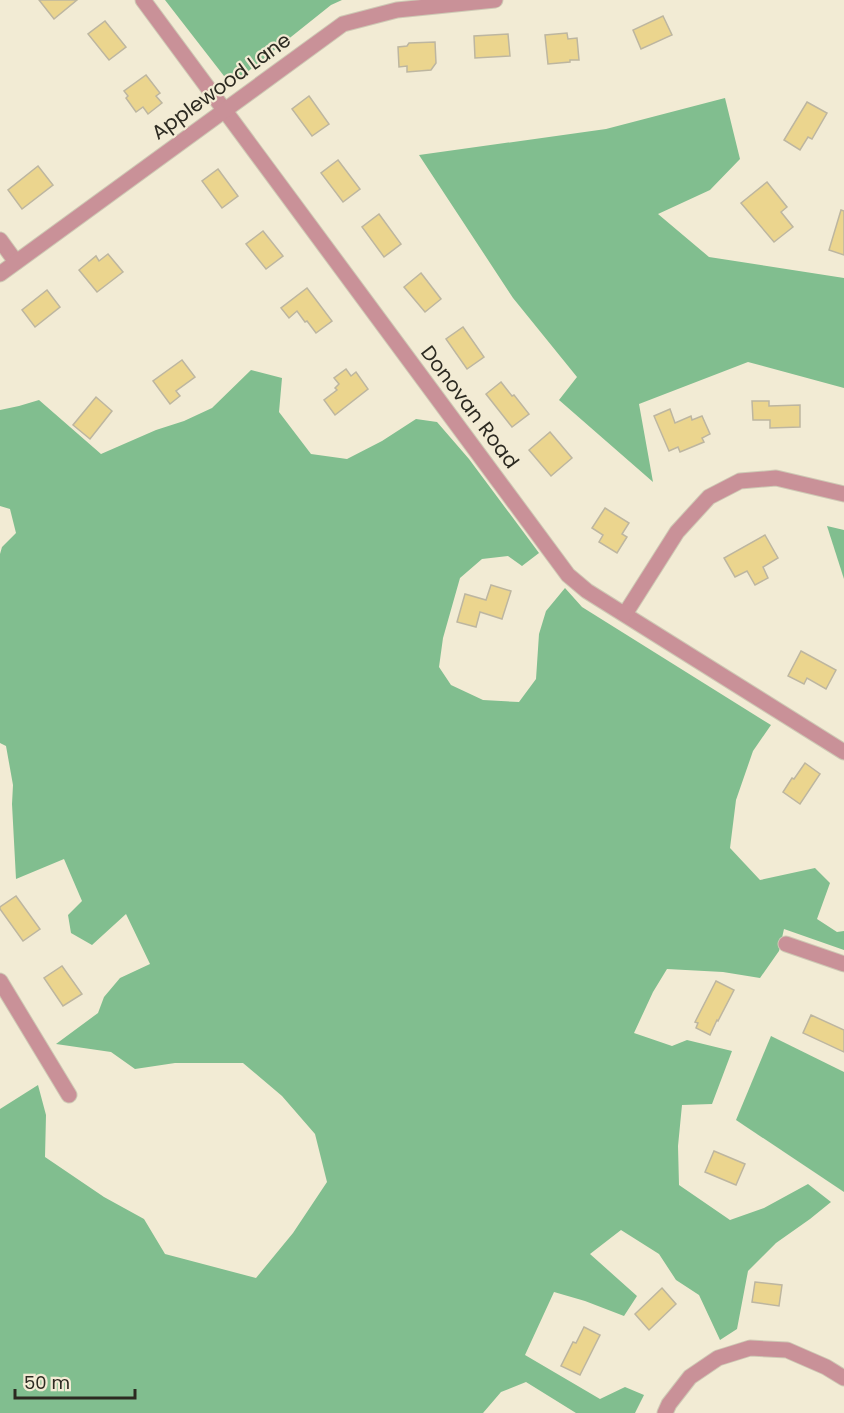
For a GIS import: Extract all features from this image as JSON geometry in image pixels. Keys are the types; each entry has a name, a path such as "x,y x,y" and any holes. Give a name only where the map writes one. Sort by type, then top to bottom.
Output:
{"street":[{"name":"Donovan Road","path":"143,0 568,575 587,591 844,752"},
{"name":"Applewood Lane","path":"0,274 343,24 397,10 495,0"},
{"path":"0,240 16,262"},
{"path":"625,614 677,532 709,497 740,481 776,478 844,494"},
{"path":"786,944 844,964"},
{"path":"0,981 69,1095"},
{"path":"665,1413 669,1404 690,1377 718,1358 750,1348 787,1350 826,1367 844,1378"}],"green space":[{"path":"165,0 342,0 331,5 241,77 224,76"},
{"path":"725,98 740,159 710,190 658,214 709,257 844,278 844,388 748,362 639,404 653,482 559,400 577,377 513,298 419,155 606,129"},
{"path":"251,370 282,378 279,412 311,454 347,459 382,441 416,419 437,422 469,459 539,553 522,566 508,556 482,559 460,578 443,638 439,667 451,685 483,700 519,702 536,679 539,634 546,611 565,588 582,607 771,725 753,751 736,800 730,848 760,880 815,868 830,883 817,919 837,932 844,931 844,950 784,929 779,951 760,978 723,972 667,969 653,992 634,1033 672,1046 687,1040 732,1051 712,1104 682,1105 678,1146 679,1185 730,1220 764,1208 808,1184 831,1202 776,1243 748,1271 737,1329 720,1340 699,1295 676,1280 659,1254 621,1230 590,1254 637,1296 624,1316 554,1292 525,1355 600,1399 625,1387 644,1395 635,1413 576,1413 526,1382 501,1392 483,1413 0,1413 0,1109 38,1085 46,1115 45,1157 104,1197 144,1219 165,1254 256,1278 293,1233 327,1182 315,1134 282,1096 243,1063 175,1063 135,1069 111,1052 56,1044 98,1013 104,997 120,978 150,964 126,914 92,945 71,933 68,915 82,901 64,859 16,879 13,785 6,746 0,743 0,554 2,547 16,533 10,509 0,506 0,410 39,400 101,454 212,408"},
{"path":"827,526 844,530 844,579"},
{"path":"771,1036 844,1072 844,1192 736,1120"}],"building":[{"path":"39,0 77,0 54,19"},
{"path":"663,16 672,35 641,49 633,30"},
{"path":"105,21 126,47 109,60 88,34"},
{"path":"567,33 568,39 577,38 579,60 548,64 545,35"},
{"path":"508,34 510,56 475,58 474,36"},
{"path":"435,42 436,63 431,70 407,72 407,66 399,67 398,47 407,46 409,43"},
{"path":"146,75 160,93 156,96 162,103 148,114 143,107 136,112 124,91"},
{"path":"309,96 329,124 312,136 292,109"},
{"path":"807,102 827,113 812,139 808,137 800,150 784,140"},
{"path":"338,160 360,189 343,202 321,173"},
{"path":"38,166 53,185 22,209 8,190"},
{"path":"218,169 238,196 222,208 202,181"},
{"path":"767,182 787,207 781,212 793,227 774,242 741,203"},
{"path":"841,210 844,211 844,255 829,250"},
{"path":"379,214 401,244 384,257 362,227"},
{"path":"263,231 283,256 266,269 246,244"},
{"path":"108,254 123,272 97,292 79,270 96,256 99,261"},
{"path":"421,273 441,299 425,312 404,287"},
{"path":"307,288 332,321 316,333 297,311 289,318 281,308"},
{"path":"47,290 60,307 35,327 22,310"},
{"path":"463,327 484,357 467,369 446,339"},
{"path":"182,360 195,377 176,391 180,396 170,404 153,381"},
{"path":"346,369 351,376 356,372 368,389 335,415 324,400 337,390 335,388 339,384 334,378"},
{"path":"501,382 529,414 512,427 486,394"},
{"path":"96,397 112,411 90,439 73,425"},
{"path":"752,401 769,401 769,406 800,405 800,427 770,428 770,420 753,420"},
{"path":"670,409 675,423 691,416 692,420 702,416 710,434 702,438 704,442 680,452 678,447 669,451 654,416"},
{"path":"550,432 572,458 551,476 529,450"},
{"path":"605,508 629,523 622,534 627,537 617,553 599,542 603,535 592,528"},
{"path":"765,535 778,558 763,567 768,578 755,585 747,571 735,577 724,558"},
{"path":"491,585 511,591 502,619 480,612 476,627 457,622 465,594 486,600"},
{"path":"801,651 836,670 826,689 807,678 804,684 788,676"},
{"path":"805,763 820,774 800,804 783,792"},
{"path":"16,896 40,929 23,941 0,909"},
{"path":"62,966 82,994 63,1006 44,978"},
{"path":"716,981 734,990 710,1035 696,1028 698,1023 695,1022"},
{"path":"811,1015 844,1030 844,1052 803,1033"},
{"path":"714,1151 745,1164 736,1185 705,1172"},
{"path":"755,1282 782,1285 779,1306 752,1302"},
{"path":"662,1288 676,1304 649,1330 635,1314"},
{"path":"584,1327 600,1335 580,1375 561,1366 573,1342 576,1343"}]}
